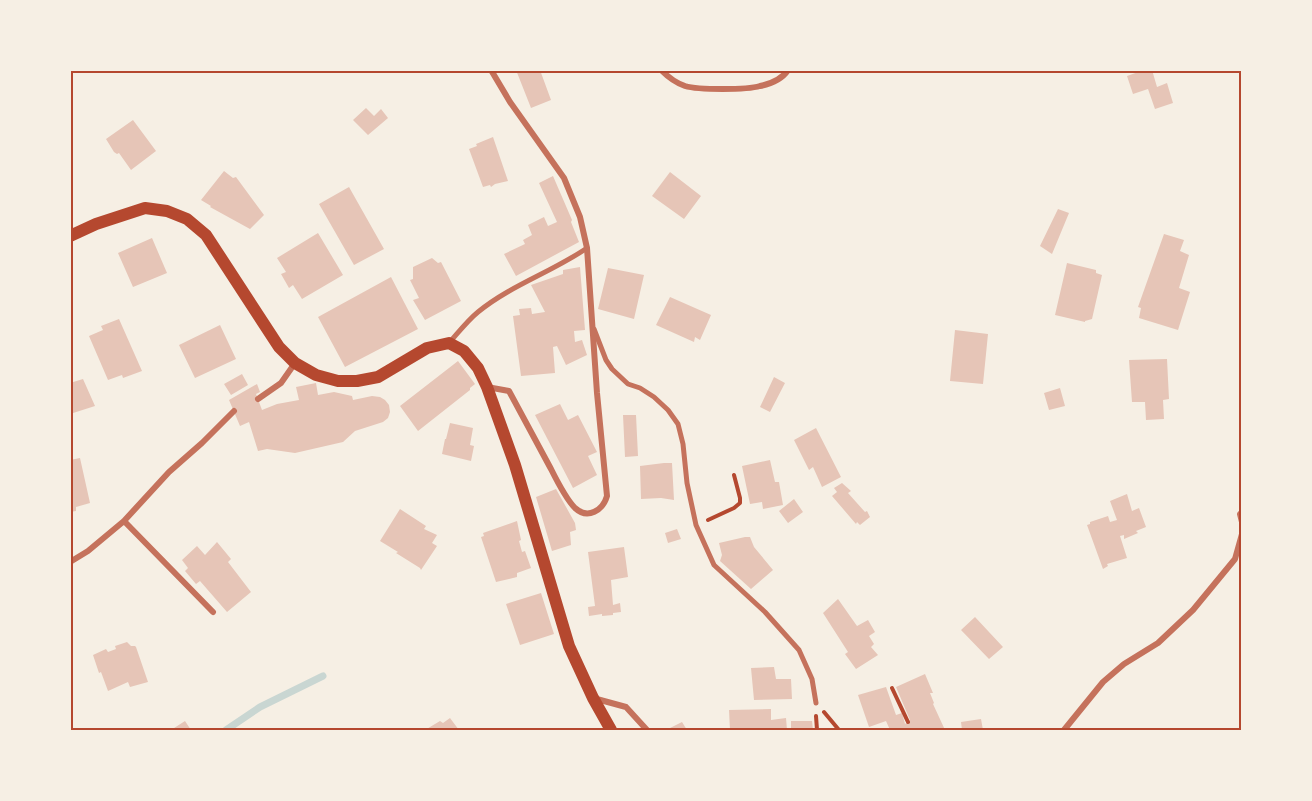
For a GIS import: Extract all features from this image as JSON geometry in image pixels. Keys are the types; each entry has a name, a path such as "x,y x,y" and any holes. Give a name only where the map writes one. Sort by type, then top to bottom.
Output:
{"main road":[{"path":"70,236 96,224 145,208 167,211 187,219 206,236 279,347 295,363 316,375 338,381 357,381 378,377 427,348 449,343 464,351 478,368 487,387 515,465 569,646 611,730"}],"street":[{"path":"487,387 508,391 575,509 592,513 602,507 607,496 591,321 587,248 580,217 564,178 510,102 491,70"},
{"path":"661,70 679,84 687,87 728,88 760,87 784,77 788,70"},
{"path":"449,343 477,313 515,287 587,248"},
{"path":"591,321 606,360 612,369 628,384 654,397 668,410 678,424 696,525 714,565 765,612 799,650 812,679 816,703"},
{"path":"258,399 281,383 295,363"},
{"path":"70,562 88,551 124,521 169,472 234,411"},
{"path":"1242,512 1240,514 1242,522"},
{"path":"124,521 213,612"},
{"path":"1064,730 1103,682 1124,664 1158,643 1193,610 1235,560 1242,534"},
{"path":"593,698 626,707 648,730"}],"path":[{"path":"696,525 740,503 734,476"},
{"path":"892,688 909,720"},
{"path":"816,703 839,730"}],"building":[{"path":"516,70 540,70 551,100 531,108"},
{"path":"1144,70 1152,70 1157,87 1167,83 1173,103 1155,109 1148,89 1133,94 1127,76"},
{"path":"366,108 374,116 381,109 388,118 368,135 353,120"},
{"path":"133,120 156,151 131,170 119,153 114,152 106,139"},
{"path":"493,137 508,181 491,187 490,185 483,187 469,149"},
{"path":"224,171 233,178 236,177 264,215 250,229 201,200"},
{"path":"670,172 701,196 684,219 652,196"},
{"path":"553,176 579,242 516,276 504,254 525,244 523,240 532,235 528,225 544,217 548,226 557,222 539,183"},
{"path":"349,187 384,249 354,265 319,204"},
{"path":"1058,209 1069,213 1052,254 1040,246"},
{"path":"318,233 343,275 302,299 293,285 289,288 281,274 286,272 277,258"},
{"path":"1164,234 1184,240 1180,251 1189,255 1179,288 1190,292 1178,330 1139,318 1141,308 1138,307"},
{"path":"152,238 167,273 133,287 118,253"},
{"path":"432,258 438,263 441,262 461,301 425,320 413,300 419,298 410,280 413,279 413,267"},
{"path":"1067,263 1096,270 1096,273 1102,275 1092,319 1085,322 1055,315"},
{"path":"580,267 585,330 574,331 575,342 582,340 587,355 566,365 557,346 553,347 555,373 521,376 513,316 520,315 519,309 531,308 532,314 545,312 531,285 563,274 563,270"},
{"path":"608,268 644,275 634,319 598,309"},
{"path":"391,277 418,329 345,367 318,317"},
{"path":"670,297 711,315 700,340 695,337 694,342 656,325"},
{"path":"119,319 142,371 123,378 122,375 108,380 89,336 103,330 101,326"},
{"path":"220,325 236,359 195,378 179,345"},
{"path":"955,330 988,334 983,384 950,381"},
{"path":"1167,359 1169,399 1163,400 1164,419 1146,420 1145,402 1132,402 1129,360"},
{"path":"458,361 475,384 418,431 400,406"},
{"path":"242,374 248,385 231,395 224,384"},
{"path":"774,377 785,383 770,412 760,407"},
{"path":"83,379 95,406 70,414 70,383"},
{"path":"316,383 318,395 334,392 352,396 353,400 372,396 380,397 389,405 388,418 383,422 355,431 343,442 295,453 267,449 258,451 249,422 240,426 229,400 257,384 260,392 256,394 262,410 277,404 299,400 296,387"},
{"path":"1060,388 1065,406 1049,410 1044,393"},
{"path":"560,404 568,420 578,415 597,452 588,456 597,475 573,488 535,415"},
{"path":"623,415 636,415 638,456 625,457"},
{"path":"450,423 473,428 470,445 474,446 471,461 442,454"},
{"path":"816,428 841,477 822,487 813,467 809,470 794,440"},
{"path":"80,458 90,503 76,507 76,511 70,512 70,460"},
{"path":"770,460 775,482 779,482 783,505 763,509 762,502 750,504 742,466"},
{"path":"672,463 674,500 641,499 640,466"},
{"path":"842,483 851,491 848,493 865,512 867,511 870,517 860,525 857,522 856,524 832,496 837,492 834,488"},
{"path":"556,489 575,523 576,530 570,532 571,545 552,551 536,497"},
{"path":"1127,494 1132,511 1139,508 1146,527 1124,539 1124,535 1120,536 1127,558 1107,564 1108,566 1103,569 1087,525 1108,516 1110,522 1117,520 1110,501"},
{"path":"794,499 803,512 788,523 779,511"},
{"path":"400,509 426,526 424,529 437,535 432,543 437,546 421,570 380,541"},
{"path":"517,521 522,552 525,551 531,568 517,573 517,577 496,582 481,537 484,536 483,533"},
{"path":"677,529 681,539 668,543 665,533"},
{"path":"750,537 754,547 773,570 751,589 720,561 722,555 719,543"},
{"path":"217,542 231,559 228,562 251,592 227,612 200,581 196,584 185,571 188,568 182,560 197,546 205,555"},
{"path":"624,547 628,577 611,580 613,605 620,603 621,612 613,613 613,615 589,616 588,607 595,606 588,552"},
{"path":"541,593 554,634 520,645 506,604"},
{"path":"838,599 857,626 868,620 875,632 869,636 874,644 871,647 878,655 856,669 845,654 848,652 823,613"},
{"path":"975,617 1003,647 989,659 961,630"},
{"path":"127,642 136,647 148,682 130,687 128,682 108,691 93,655 106,649 108,652 116,649 115,646"},
{"path":"774,667 776,679 791,679 792,699 754,700 751,668"},
{"path":"925,674 933,693 930,693 933,704 945,730 890,730 886,721 869,727 858,695 886,687 896,715 902,713 905,724 910,720 896,687"},
{"path":"771,709 771,720 786,718 787,730 730,730 729,710"},
{"path":"450,718 459,730 425,730 440,721 443,723"},
{"path":"981,719 983,730 962,730 961,722"},
{"path":"185,721 191,730 171,730"},
{"path":"791,721 812,721 813,730 791,730"},
{"path":"682,722 687,730 666,730"}],"waterway":[{"path":"226,730 260,707 323,676"}]}
